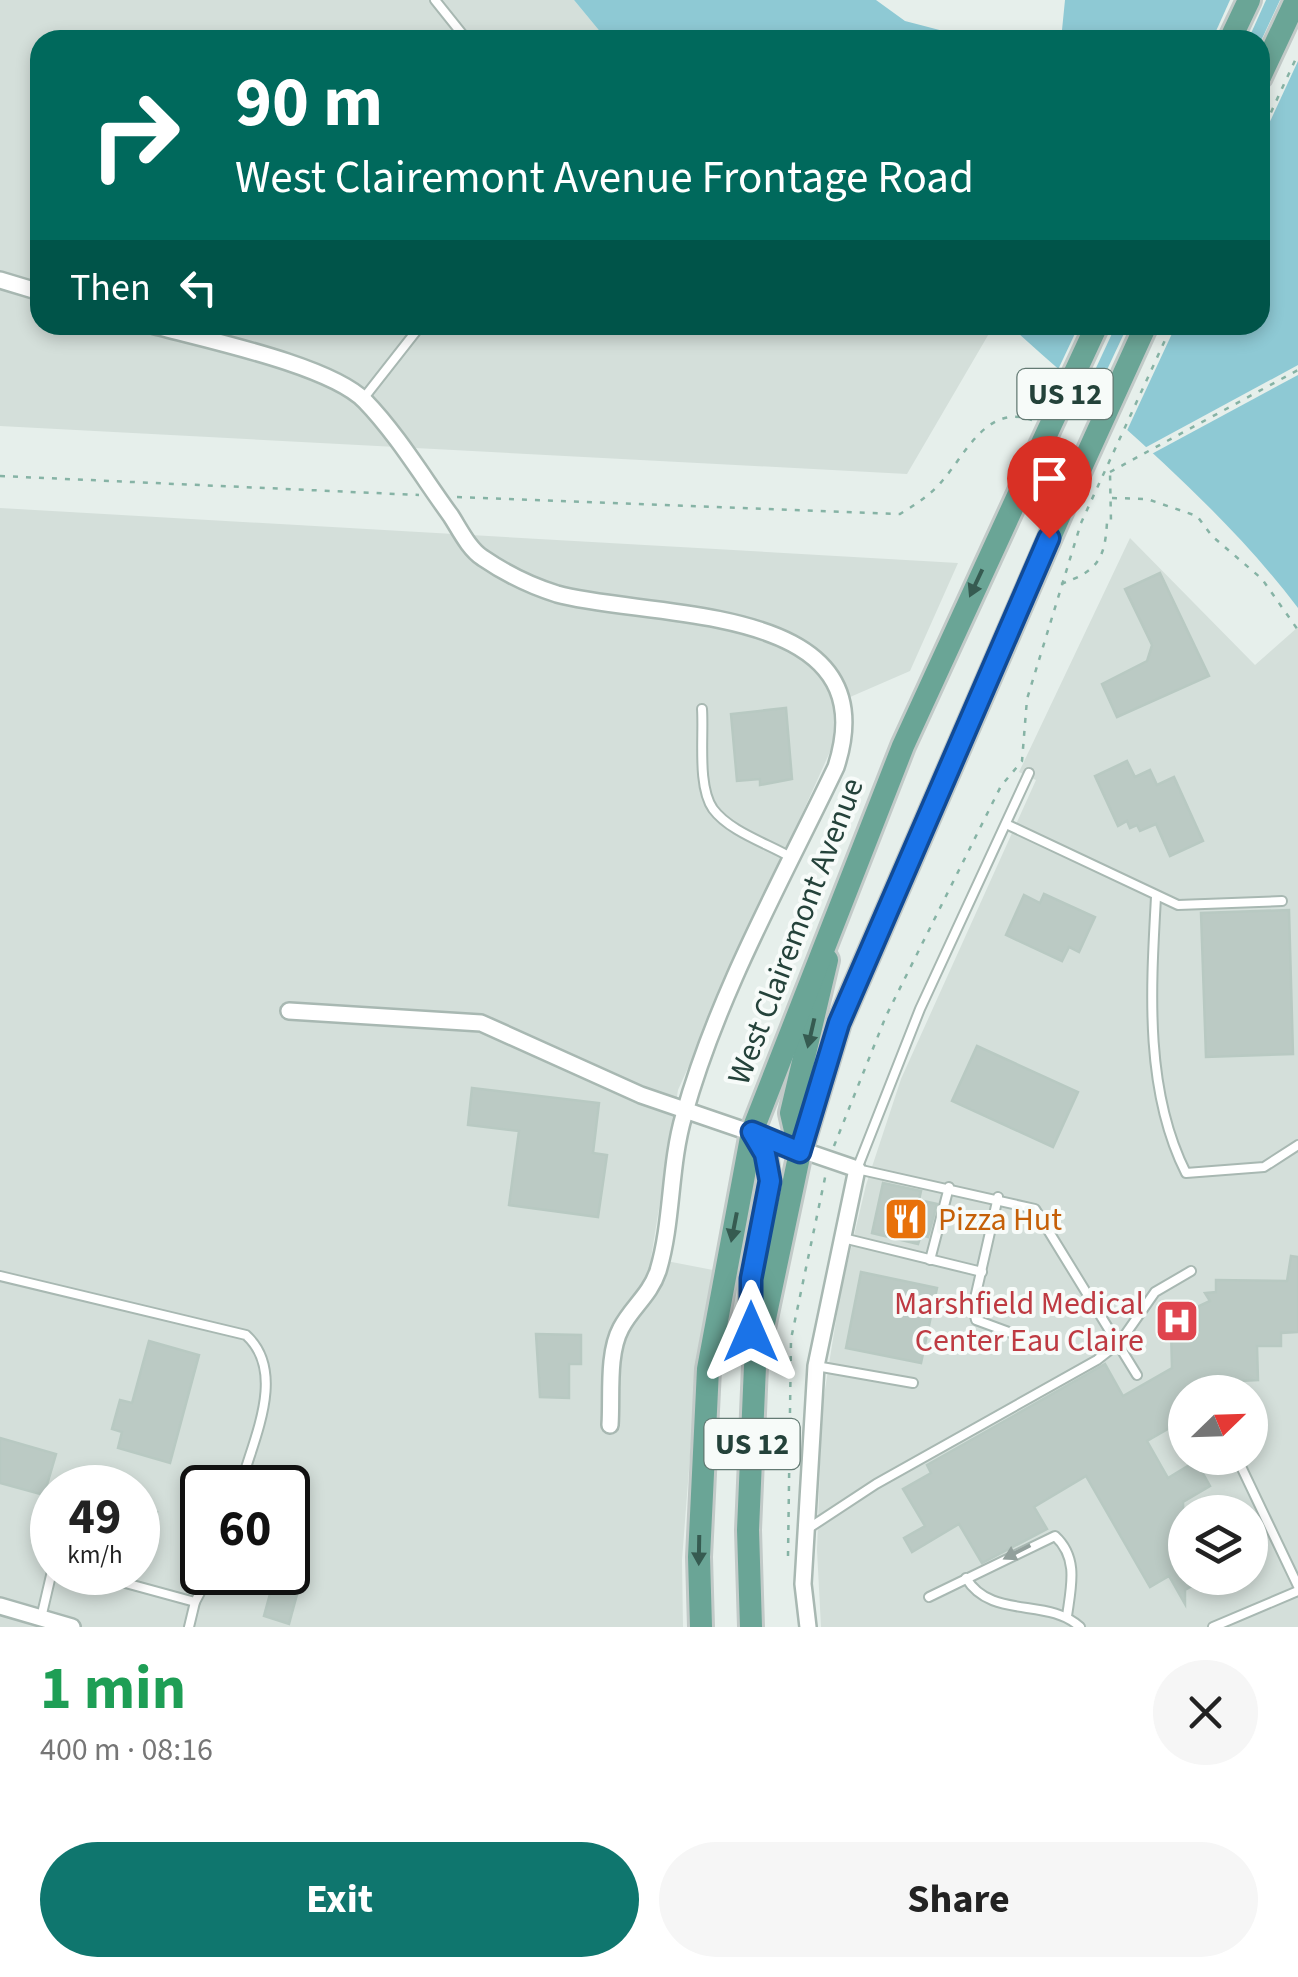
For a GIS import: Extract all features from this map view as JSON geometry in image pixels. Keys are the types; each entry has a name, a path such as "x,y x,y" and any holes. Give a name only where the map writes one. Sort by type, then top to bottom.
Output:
{"main road":[{"path":"1235,30 1249,0"},
{"path":"1270,56 1296,0"},
{"name":"West Clairemont Avenue","path":"702,1627 698,1558 708,1369 752,1132 903,746 1092,335"},
{"name":"US 12","path":"751,1627 748,1530 755,1366 800,1152 839,1023 1141,335"},
{"path":"800,1152 791,1113 839,903"},
{"path":"752,1132 765,1154 770,1181 751,1279 755,1366"}],"street":[{"path":"0,280 30,289"},
{"path":"186,335 292,366 363,398 478,555 518,579 559,594 693,614 764,630 817,662 840,698 844,736 836,766 724,1003 684,1111 672,1158 664,1248 657,1275 647,1297 632,1311 616,1339 610,1426"},
{"path":"289,1011 480,1024 684,1111 857,1169 816,1366 803,1584 808,1627"},
{"path":"10,1615 72,1627"}],"lane":[{"path":"435,0 459,30"},
{"path":"363,398 412,335"},
{"path":"702,709 706,784 712,807 730,824 792,858"},
{"path":"1028,773 920,1009 857,1169 998,1197 1038,1212 1137,1375"},
{"path":"1006,824 1156,896 1189,907 1282,901"},
{"path":"1156,896 1157,1084 1162,1120 1186,1173 1264,1168 1298,1145"},
{"path":"930,1260 949,1187"},
{"path":"998,1197 973,1307 976,1320 1014,1334"},
{"path":"843,1238 982,1272"},
{"path":"806,1530 876,1484 1097,1360 1116,1345 1156,1292 1191,1271"},
{"path":"0,1276 246,1335 260,1348 268,1370 245,1465"},
{"path":"816,1366 913,1383"},
{"path":"1213,1627 1298,1588 1245,1475"},
{"path":"928,1598 1055,1536 1067,1550 1072,1569 1067,1616"},
{"path":"966,1578 974,1590 990,1600 1067,1616 1080,1627"},
{"path":"160,1592 196,1602"},
{"path":"50,1622 51,1595"},
{"path":"189,1627 200,1595"}],"path":[{"path":"1270,114 1298,54"},
{"path":"1022,761 1027,699 1081,522 1167,335"},
{"path":"1092,470 1112,470 1298,370"},
{"path":"900,514 927,497 979,431 1012,416 1043,426"},
{"path":"1061,584 1098,567 1106,549 1112,470"},
{"path":"1112,498 1148,499 1196,516 1212,536 1262,579 1298,630"}],"shaded area":[{"path":"0,0 574,0 599,30 30,30 30,335 988,335 907,474 0,426"},
{"path":"0,508 958,563 910,671 834,704 833,745 678,1090 651,1258 713,1270 694,1404 682,1560 683,1627 0,1627"},
{"path":"1130,538 1255,665 1298,627 1298,1627 821,1627 817,1550 822,1408 840,1295 866,1185 901,1079 1036,780 1019,772"}],"water":[{"path":"574,0 876,0 905,21 940,30 599,30"},
{"path":"1065,0 1281,0 1298,38 1298,608 1197,495 1020,335 1270,335 1270,30 1062,30"}],"pier":[{"path":"1230,0 1266,0 1252,30 1216,30"},
{"path":"1280,0 1287,0 1298,25 1298,61 1270,121 1270,30 1266,30"},
{"path":"1074,335 1111,335 1082,398 1056,374"},
{"path":"1123,335 1171,335 1124,437 1090,406"},
{"path":"1298,365 1298,375 1146,457 1139,451"}],"building":[{"path":"1160,573 1209,676 1117,717 1102,684 1147,661 1152,645 1125,589"},
{"path":"786,708 792,779 760,785 760,779 737,781 731,714"},
{"path":"1127,761 1135,777 1150,770 1157,785 1174,777 1203,841 1170,856 1156,824 1140,831 1137,825 1130,828 1127,821 1118,826 1095,776"},
{"path":"1044,894 1095,917 1079,952 1069,947 1062,961 1006,935 1024,895 1040,903"},
{"path":"1289,910 1293,1054 1206,1057 1201,913"},
{"path":"977,1046 1078,1092 1053,1147 952,1101"},
{"path":"472,1088 599,1103 593,1153 607,1155 598,1217 509,1205 519,1131 468,1125"},
{"name":"Pizza Hut","path":"883,1183 921,1191 919,1200 937,1204 928,1237 921,1235 918,1244 872,1233"},
{"path":"1291,1256 1298,1257 1298,1332 1281,1333 1281,1346 1257,1346 1258,1375 1168,1375 1168,1429 1147,1441 1168,1478 1204,1475 1210,1486 1195,1495 1168,1495 1168,1577 1150,1587 1086,1476 1034,1507 1047,1529 982,1563 959,1524 912,1552 904,1538 925,1526 903,1489 931,1473 927,1465 1105,1364 1123,1396 1172,1368 1171,1330 1199,1330 1199,1306 1210,1301 1205,1293 1216,1292 1216,1280 1287,1281"},
{"path":"861,1272 937,1288 921,1363 846,1348"},
{"path":"536,1334 581,1335 581,1364 569,1364 569,1398 540,1397"},
{"path":"149,1341 199,1355 170,1463 118,1448 122,1432 112,1429 120,1400 132,1403"},
{"path":"0,1438 56,1454 53,1465 30,1465 30,1491 0,1483"},
{"path":"270,1595 297,1595 289,1624 264,1616"}],"place":[{"name":"Pizza Hut","path":"906,1219"},
{"name":"Marshfield Medical Center Eau Claire","path":"1177,1321"}],"route":[{"path":"751,1332 751,1279 770,1181 765,1154 752,1132 800,1152 839,1023 1049,538"}]}
